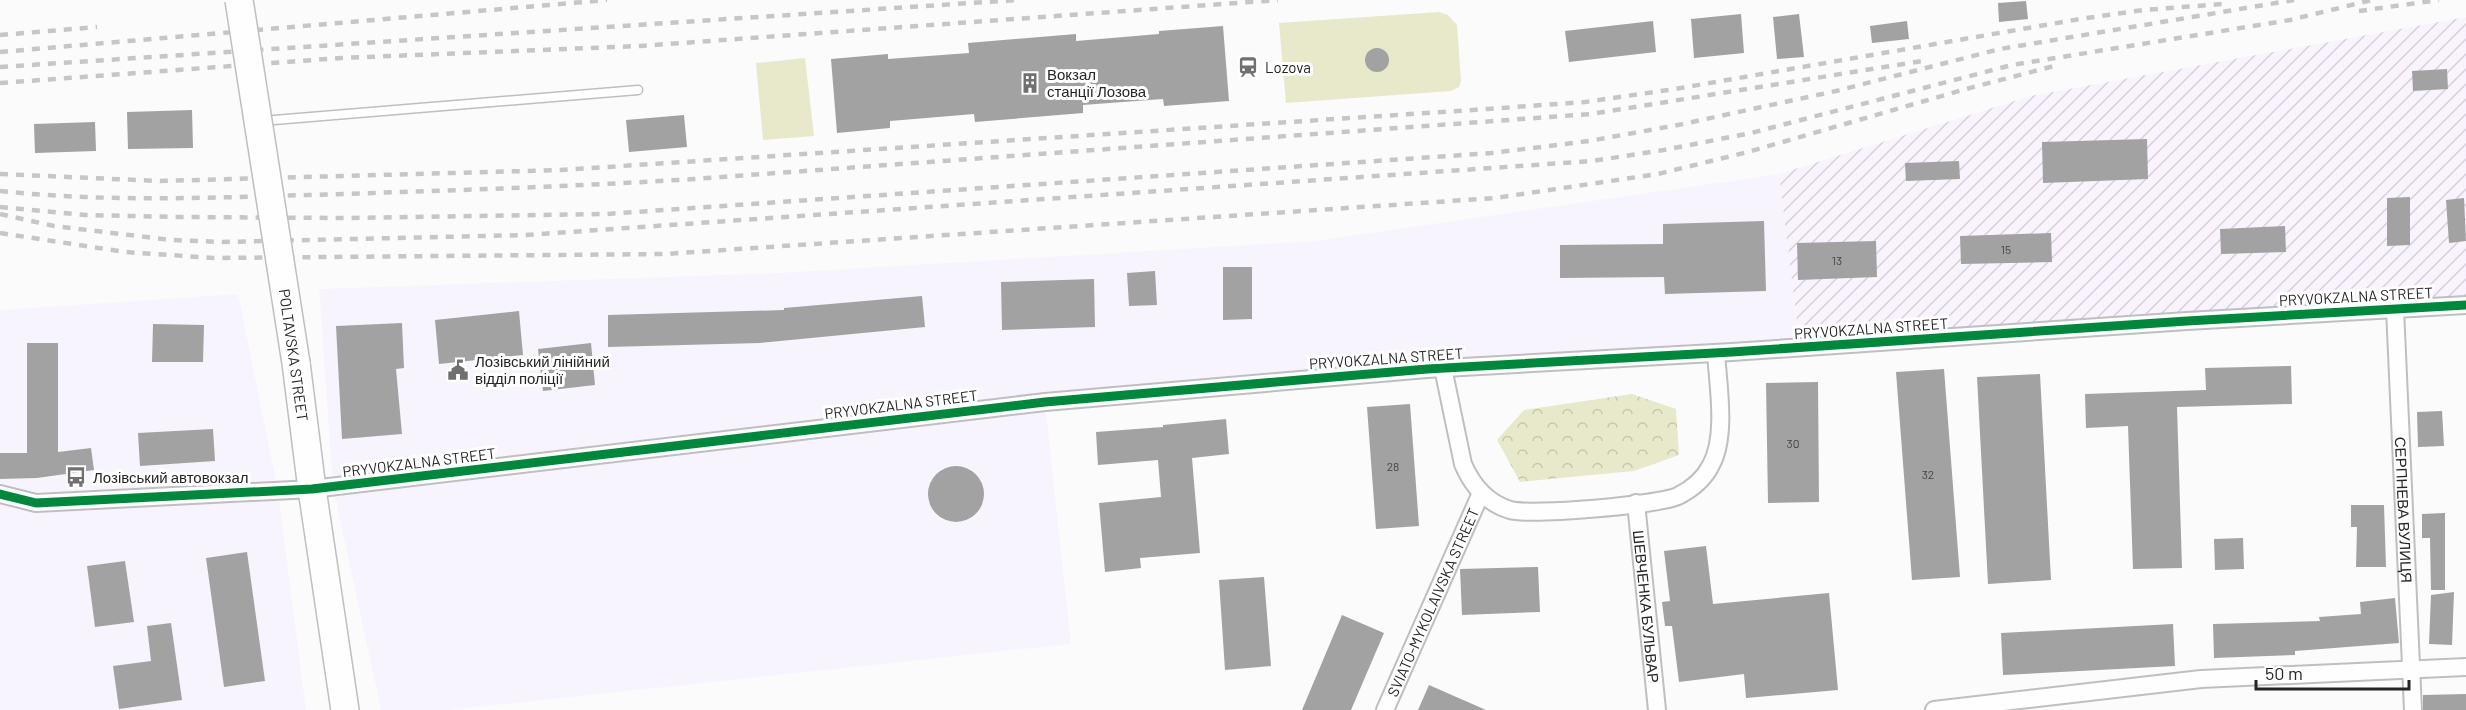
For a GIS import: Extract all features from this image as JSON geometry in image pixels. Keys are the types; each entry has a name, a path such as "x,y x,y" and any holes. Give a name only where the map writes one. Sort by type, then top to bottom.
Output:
{"main road":[{"name":"POLTAVSKA STREET","path":"238,0 296,363 345,710"}],"street":[{"name":"PRYVOKZALNA STREET","path":"0,494 36,503 312,489 1045,402 1443,369 2466,304"},
{"name":"СЕРПНЕВА ВУЛИЦЯ","path":"2395,309 2413,710"},
{"path":"1443,369 1467,475 1481,493 1499,506 1521,512 1636,503 1677,496 1696,484 1716,456 1720,434 1716,352"},
{"name":"SVIATO-MYKOLAIVSKA STREET","path":"1385,710 1481,493"},
{"name":"ШЕВЧЕНКА БУЛЬВАР","path":"1636,503 1657,710"},
{"path":"1934,710 2201,679 2466,667"}],"lane":[{"path":"259,121 638,90"}],"shaded area":[{"path":"2466,17 2466,305 1800,347 1779,174 2031,96"},
{"path":"1779,174 1800,347 1045,403 1071,644 449,710 381,710 333,487 319,289 778,273 1315,241"},
{"path":"238,294 278,491 306,710 0,710 0,310"}],"green space":[{"path":"1439,12 1448,15 1457,25 1461,81 1459,87 1451,91 1286,103 1279,23"},
{"path":"805,58 814,136 763,140 756,63"},
{"path":"1632,394 1676,409 1679,455 1634,471 1520,482 1497,440 1524,410"}],"building":[{"path":"2026,1 2028,19 1999,22 1998,3"},
{"path":"1741,14 1744,53 1694,58 1691,19"},
{"path":"1799,14 1804,57 1777,59 1773,17"},
{"path":"1653,21 1656,52 1569,62 1565,31"},
{"path":"1907,21 1909,39 1872,43 1870,26"},
{"name":"Вокзал станції Лозова","path":"1223,26 1229,101 1164,106 1163,99 1083,105 1083,113 975,122 974,114 890,121 890,128 837,133 831,59 888,54 888,59 969,53 968,43 1076,34 1076,41"},
{"path":"1377,48 1386,51 1389,60 1386,69 1377,72 1368,69 1365,60 1368,51"},
{"path":"2447,69 2448,89 2413,91 2412,71"},
{"path":"192,110 193,148 128,149 127,112"},
{"path":"684,115 687,147 629,152 626,120"},
{"path":"95,122 96,151 35,153 34,124"},
{"path":"2147,139 2148,179 2043,183 2042,142"},
{"path":"1959,161 1960,179 1906,181 1905,163"},
{"path":"2410,197 2410,245 2387,246 2387,198"},
{"path":"2464,198 2466,241 2449,243 2446,200"},
{"path":"1764,221 1766,291 1665,294 1664,277 1560,278 1560,245 1663,244 1663,224"},
{"path":"2285,226 2286,252 2221,254 2220,229"},
{"path":"2051,233 2052,262 1961,264 1960,236"},
{"path":"1876,241 1877,277 1798,280 1797,243"},
{"path":"1223,267 1252,267 1252,319 1223,320"},
{"path":"1155,271 1157,305 1129,306 1127,273"},
{"path":"1094,279 1095,327 1002,330 1001,282"},
{"path":"922,296 925,327 760,343 608,347 608,315 784,310 784,308"},
{"path":"519,311 523,355 439,364 435,320"},
{"path":"402,323 404,368 396,369 402,434 342,439 336,326"},
{"path":"153,324 204,325 203,362 152,362"},
{"path":"27,343 58,343 58,452 91,448 94,470 37,478 0,479 0,453 27,453"},
{"path":"591,343 595,385 543,391 538,349"},
{"path":"2291,366 2292,404 2177,407 2182,568 2133,569 2128,426 2086,428 2085,394 2206,390 2205,368"},
{"path":"1944,369 1960,577 1912,580 1896,372"},
{"path":"2040,374 2051,580 1988,584 1977,377"},
{"path":"1818,382 1819,502 1768,503 1766,383"},
{"path":"1410,404 1419,526 1376,529 1367,407"},
{"path":"2442,411 2444,446 2418,447 2417,412"},
{"path":"1226,419 1229,454 1192,458 1200,553 1140,558 1141,568 1105,572 1099,503 1161,497 1158,460 1098,465 1096,432"},
{"path":"213,429 215,461 140,466 138,433"},
{"path":"956,466 967,468 976,474 982,483 984,494 982,505 976,514 967,520 956,522 945,520 936,514 930,505 928,494 930,483 936,474 945,468"},
{"path":"2351,505 2384,505 2386,567 2356,567 2357,527 2351,527"},
{"path":"2445,513 2445,590 2431,590 2430,538 2422,538 2422,514"},
{"path":"2243,538 2244,569 2215,570 2214,539"},
{"path":"1706,546 1713,604 1829,593 1838,690 1746,698 1744,674 1679,682 1672,626 1665,626 1662,602 1670,601 1664,551"},
{"path":"247,552 265,681 224,687 206,558"},
{"path":"125,561 134,622 95,627 87,566"},
{"path":"1538,567 1540,612 1462,615 1460,569"},
{"path":"1264,577 1271,666 1225,670 1219,580"},
{"path":"2454,592 2452,645 2429,644 2431,595"},
{"path":"2395,598 2399,643 2295,651 2295,655 2214,658 2213,624 2320,621 2319,617 2361,614 2360,602"},
{"path":"1342,615 1384,633 1351,710 1302,710"},
{"path":"171,623 182,700 119,709 113,666 151,661 147,626"},
{"path":"2173,624 2175,666 2003,675 2001,633"},
{"path":"1429,685 1486,710 1418,710"},
{"path":"2466,694 2466,710 2423,710 2423,695"}],"railway":[{"path":"0,52 607,0"},
{"path":"0,67 1016,0"},
{"path":"0,83 341,58 640,46 1278,0"},
{"path":"0,207 85,215 180,217 346,218 606,214 1492,153 1589,141 1678,125 1836,91 2000,49 2294,0"},
{"path":"0,214 54,226 171,240 223,242 526,235 1592,161 1751,133 2012,65 2290,20 2372,0"},
{"path":"2359,11 2439,0"},
{"path":"0,174 160,181 561,170 1585,102 1675,89 2080,19 2143,10 2223,4"},
{"path":"0,35 97,27"},
{"path":"0,191 77,197 193,198 694,179 1591,114 1922,61"},
{"path":"0,233 125,252 214,258 665,254 1495,198 1658,174 1748,152 2058,65"}],"cycle path":[{"path":"0,494 36,503 312,489 1045,402 1427,369 2466,305"}],"place":[{"name":"Lozova","path":"1248,67"},
{"name":"Вокзал станції Лозова","path":"1030,83"},
{"name":"Лозівський лінійний відділ поліції","path":"458,370"},
{"name":"Лозівський автовокзал","path":"76,477"}]}
